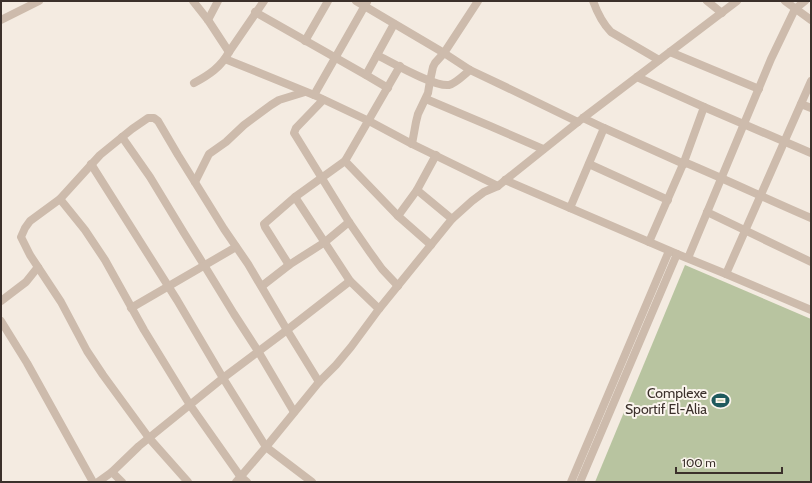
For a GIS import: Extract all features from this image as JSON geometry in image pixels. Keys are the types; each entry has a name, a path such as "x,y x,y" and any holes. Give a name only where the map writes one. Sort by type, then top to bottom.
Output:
{"street":[{"path":"1,20 39,1"},
{"path":"193,1 208,20 227,56 250,69 314,95 369,121 498,186"},
{"path":"208,20 218,1"},
{"path":"194,83 214,71 227,56 255,12 264,1"},
{"path":"305,40 328,1"},
{"path":"356,1 366,3 394,24 470,70 581,120 604,128 811,218"},
{"path":"412,144 418,114 428,93 433,67 444,53 478,1"},
{"path":"593,1 600,16 611,32 660,60"},
{"path":"707,1 722,13"},
{"path":"238,479 319,382 341,359 379,309 452,219 472,201 484,192 498,186 543,149 737,1"},
{"path":"785,1 811,20"},
{"path":"688,258 772,59 795,9 805,1"},
{"path":"314,95 366,3"},
{"path":"255,12 388,88"},
{"path":"366,75 394,24"},
{"path":"670,52 759,89"},
{"path":"377,55 430,81 447,85 451,85 470,70"},
{"path":"289,265 264,224 295,197 345,161 400,66"},
{"path":"637,77 811,153"},
{"path":"726,274 811,80"},
{"path":"195,182 209,154 226,142 244,125 279,100 305,92"},
{"path":"426,99 543,149"},
{"path":"324,100 296,128 294,132 373,257 398,286"},
{"path":"801,104 811,108"},
{"path":"649,242 684,163 704,107"},
{"path":"188,482 149,438 103,375 87,351 61,302 30,255 23,241 22,235 30,222 60,199 100,155 148,118 154,118 158,121 224,229 262,286 319,382"},
{"path":"570,208 604,128"},
{"path":"122,137 150,177 294,412"},
{"path":"398,216 417,190 436,155"},
{"path":"345,161 398,216 431,246"},
{"path":"91,164 168,286 266,447 312,482"},
{"path":"589,164 668,200"},
{"path":"505,180 669,251 811,310"},
{"path":"417,190 452,219"},
{"path":"295,197 350,280 379,309"},
{"path":"60,199 85,230 101,254 144,330 238,479 247,482"},
{"path":"707,212 811,262"},
{"path":"262,286 289,265 325,242 350,222"},
{"path":"132,308 236,247"},
{"path":"570,482 669,251"},
{"path":"580,482 677,254"},
{"path":"1,301 26,282 38,266"},
{"path":"98,482 112,472 149,438 223,378 350,280"},
{"path":"1,321 27,363 93,482"},
{"path":"112,472 122,482"}],"green space":[{"name":"Complexe Sportif El-Alia","path":"685,265 811,319 811,482 595,482"}],"place":[{"name":"Complexe Sportif El-Alia","path":"720,401"}]}
